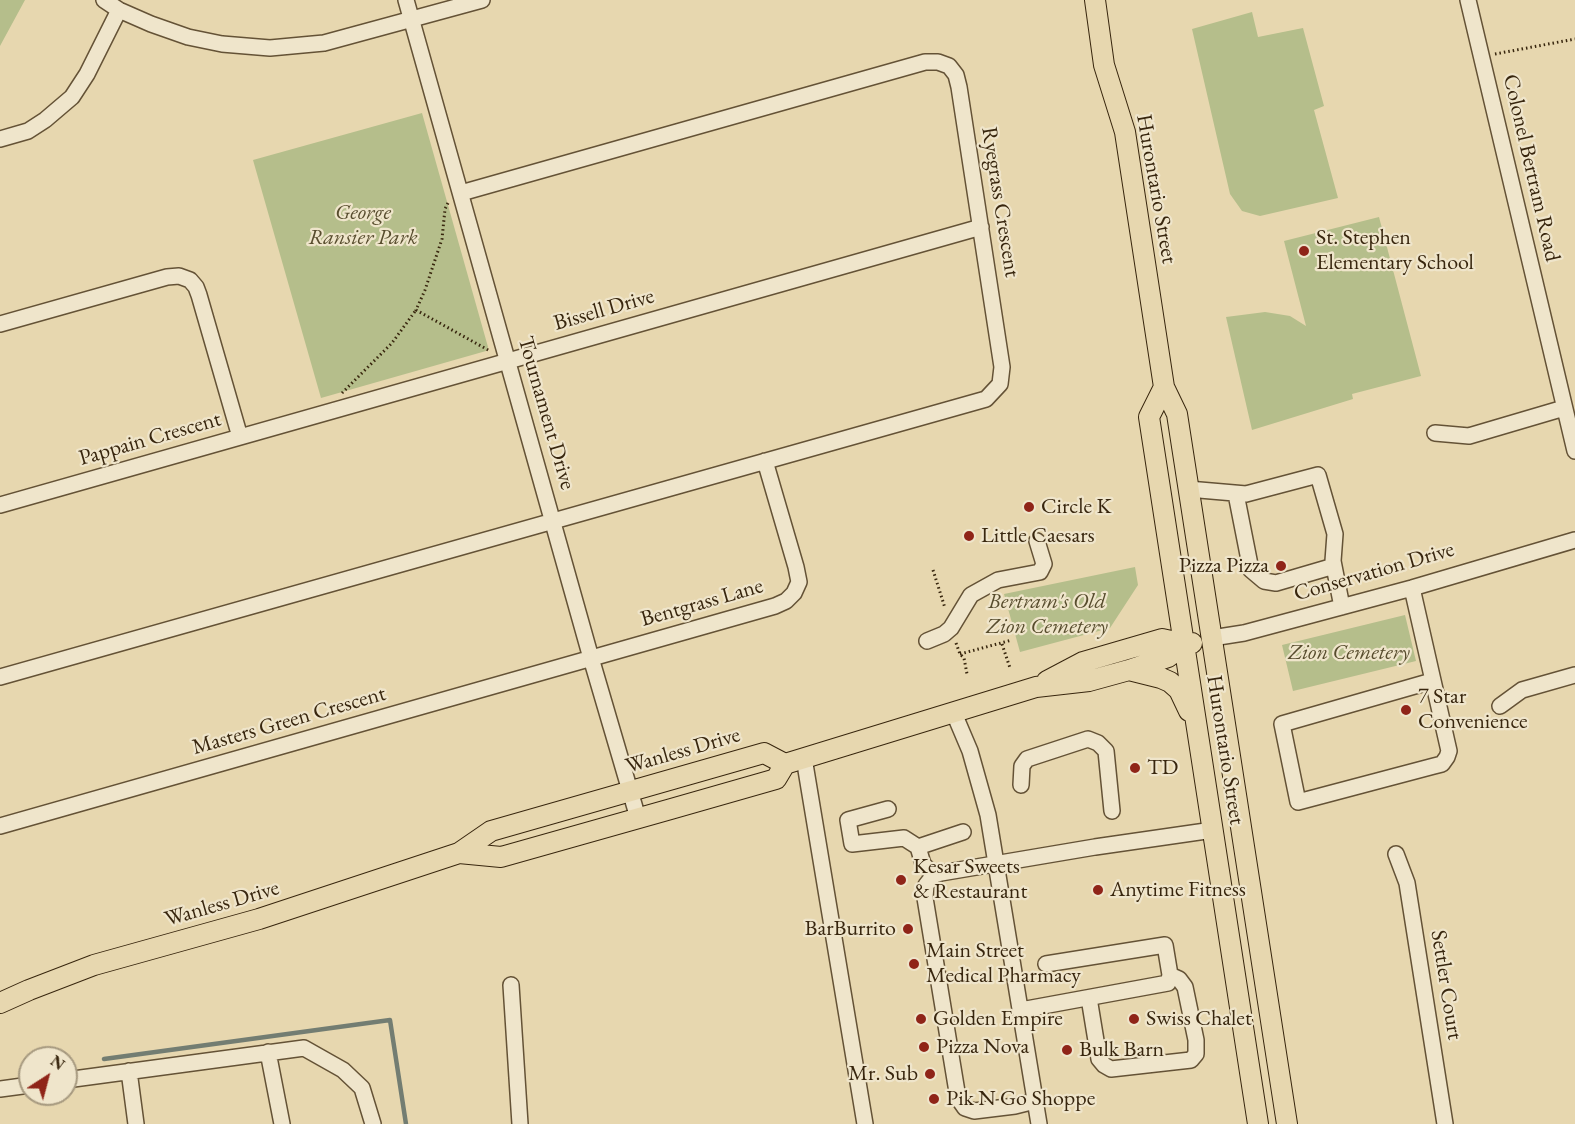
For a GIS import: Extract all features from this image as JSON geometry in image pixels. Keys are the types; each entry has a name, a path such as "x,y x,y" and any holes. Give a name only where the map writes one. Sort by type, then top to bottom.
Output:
{"main road":[{"name":"Hurontario Street","path":"1095,0 1104,65 1125,132 1164,387 1177,414 1287,1124"},
{"name":"Hurontario Street","path":"1164,387 1149,417 1258,1124"},
{"name":"Conservation Drive","path":"1185,644 1212,638"},
{"name":"Wanless Drive","path":"1036,687 1083,662 1162,639 1185,644"},
{"name":"Wanless Drive","path":"459,853 501,857 776,779 784,764 1036,687 1089,681 1129,670 1168,657 1185,644"},
{"path":"1129,670 1161,678 1179,690 1186,700 1202,759"},
{"name":"Wanless Drive","path":"0,1003 94,965 259,919 459,853 491,831 764,753 784,764"}],"street":[{"path":"104,0 119,10 188,37 222,44 270,48 324,43 482,0"},
{"name":"Tournament Drive","path":"406,0 455,197 507,361 638,818"},
{"name":"Colonel Bertram Road","path":"1468,0 1575,451"},
{"path":"0,139 28,131 72,97 87,74 119,10"},
{"name":"Ryegrass Crescent","path":"455,197 925,62 938,62 949,66 956,75 1002,366 1000,384 994,392 986,399 553,521"},
{"name":"Bissell Drive","path":"240,436 981,227"},
{"name":"Pappain Crescent","path":"0,324 167,277 179,276 190,280 199,295 240,436 0,505"},
{"path":"1435,433 1469,436 1564,408"},
{"name":"Bentgrass Lane","path":"591,658 775,606 786,602 795,593 799,582 796,567 765,461"},
{"path":"1188,489 1246,494 1318,475 1335,534 1334,566 1342,607"},
{"path":"1236,494 1251,570 1264,581 1276,583 1334,566"},
{"path":"0,677 553,521"},
{"name":"Conservation Drive","path":"1212,638 1244,633 1342,607 1575,540"},
{"path":"927,641 944,634 951,628 971,595 998,580 1040,572 1044,564 1037,541"},
{"path":"1412,588 1449,751 1448,757 1442,764 1298,802 1282,724 1432,681"},
{"name":"Masters Green Crescent","path":"0,826 591,658"},
{"path":"1500,706 1522,690 1575,675"},
{"path":"953,711 970,751 982,791 997,863 1039,1124"},
{"path":"1021,785 1022,766 1027,759 1088,740 1098,743 1106,751 1112,811"},
{"path":"804,758 865,1124"},
{"path":"888,809 848,820 852,844 904,838 918,847 922,864 934,875"},
{"path":"1035,1101 1016,1106 974,1111 965,1108 958,1098 925,898 926,885 934,875 997,863 1213,830"},
{"path":"918,847 963,832"},
{"name":"Settler Court","path":"1396,854 1407,883 1445,1124"},
{"path":"1021,1010 1168,983 1170,975 1165,945 1046,964"},
{"path":"1089,998 1099,1059 1104,1065 1112,1069 1191,1060 1196,1054 1196,1040 1185,987 1179,979 1170,975"},
{"path":"511,985 520,1124"},
{"path":"78,1078 304,1048 343,1070 362,1088 373,1124"},
{"path":"268,1052 282,1124"},
{"path":"129,1071 136,1124"},
{"path":"0,1089 18,1087"}],"path":[{"path":"1481,56 1575,39"},
{"path":"341,393 392,343 416,310 442,239 445,209 455,197"},
{"path":"416,310 490,351"},
{"path":"960,654 1012,640"},
{"path":"1001,643 1010,668"}],"green space":[{"path":"0,0 25,0 0,46"},
{"path":"1252,12 1258,37 1303,28 1324,106 1314,110 1338,198 1260,216 1242,211 1230,194 1192,29"},
{"name":"George Ransier Park","path":"422,113 488,347 486,351 321,398 253,160"},
{"path":"1379,217 1421,376 1352,394 1353,399 1252,430 1226,317 1265,312 1290,316 1306,326 1284,241"},
{"name":"Bertram's Old Zion Cemetery","path":"1135,567 1138,585 1110,628 1020,652 1004,594"},
{"name":"Zion Cemetery","path":"1405,615 1416,661 1293,691 1282,645"}],"waterway":[{"path":"104,1059 390,1020 406,1124"}],"place":[{"name":"St. Stephen Elementary School","path":"1304,251"},
{"name":"Circle K","path":"1029,507"},
{"name":"Little Caesars","path":"969,536"},
{"name":"Pizza Pizza","path":"1281,566"},
{"name":"7 Star Convenience","path":"1406,710"},
{"name":"TD","path":"1135,768"},
{"name":"Kesar Sweets & Restaurant","path":"901,880"},
{"name":"Anytime Fitness","path":"1098,890"},
{"name":"BarBurrito","path":"908,929"},
{"name":"Main Street Medical Pharmacy","path":"914,964"},
{"name":"Golden Empire","path":"921,1019"},
{"name":"Swiss Chalet","path":"1134,1019"},
{"name":"Pizza Nova","path":"924,1047"},
{"name":"Bulk Barn","path":"1067,1050"},
{"name":"Mr. Sub","path":"930,1074"},
{"name":"Pik N Go Shoppe","path":"934,1099"}]}
